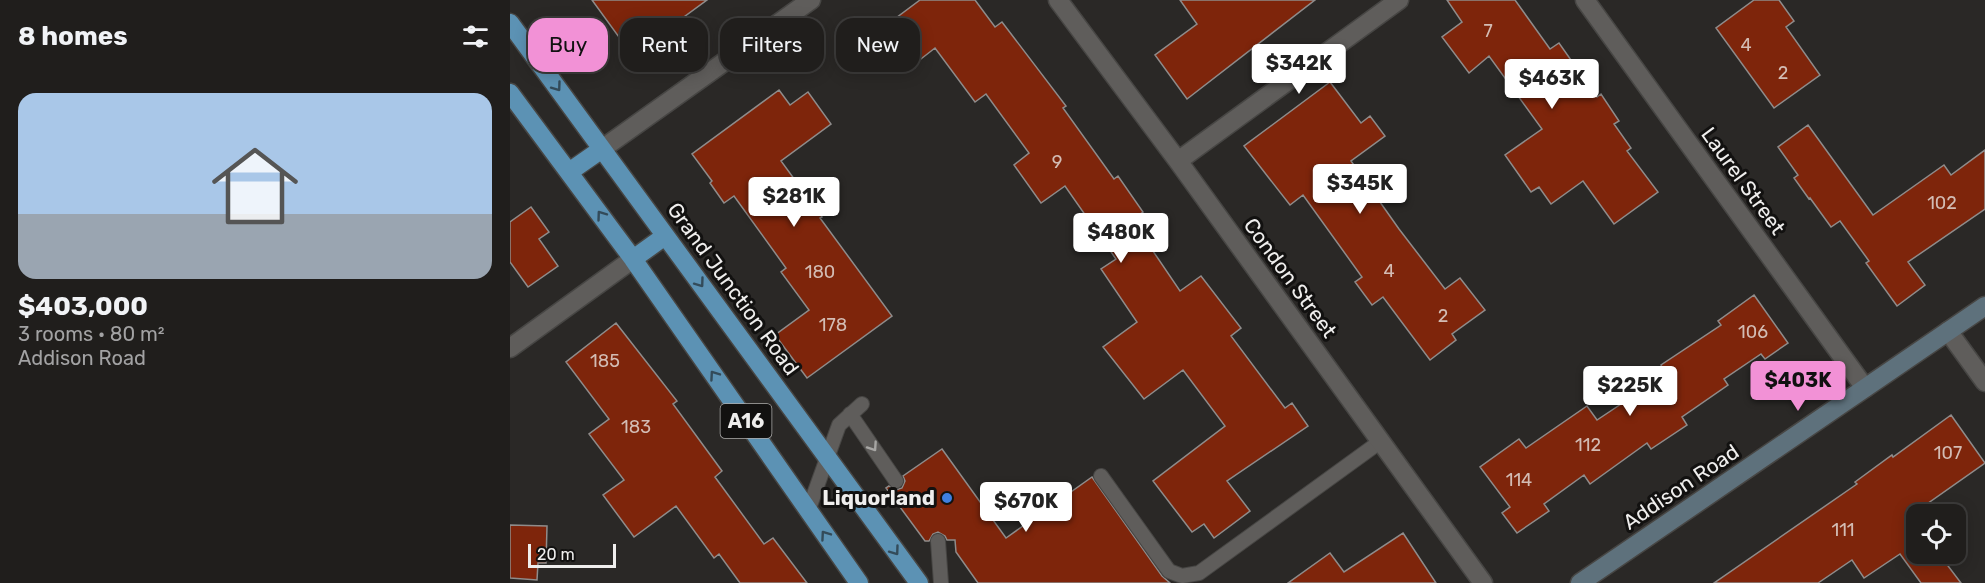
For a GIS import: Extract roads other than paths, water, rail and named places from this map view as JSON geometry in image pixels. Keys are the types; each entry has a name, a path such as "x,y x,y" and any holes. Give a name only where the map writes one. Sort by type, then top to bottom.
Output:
{"highway":[{"name":"Grand Junction Road","path":"510,23 919,583"},
{"name":"A16","path":"510,93 633,259 859,583"},
{"path":"569,172 602,149"},
{"path":"633,259 665,236"}],"main road":[{"name":"Addison Road","path":"1580,583 1985,306"}],"street":[{"path":"602,149 811,0"},
{"name":"Condon Street","path":"1058,0 1178,161 1484,583"},
{"path":"1178,161 1399,0"},
{"name":"Laurel Street","path":"1585,0 1865,388"},
{"path":"510,348 633,259"},
{"path":"1948,331 1985,382"}],"lane":[{"path":"808,511 826,455 839,425 862,404"},
{"path":"850,414 896,481"},
{"path":"1101,476 1169,571 1182,576 1199,573 1381,441"},
{"path":"938,541 941,583"}],"place":[{"name":"Liquorland","path":"947,498"}]}
